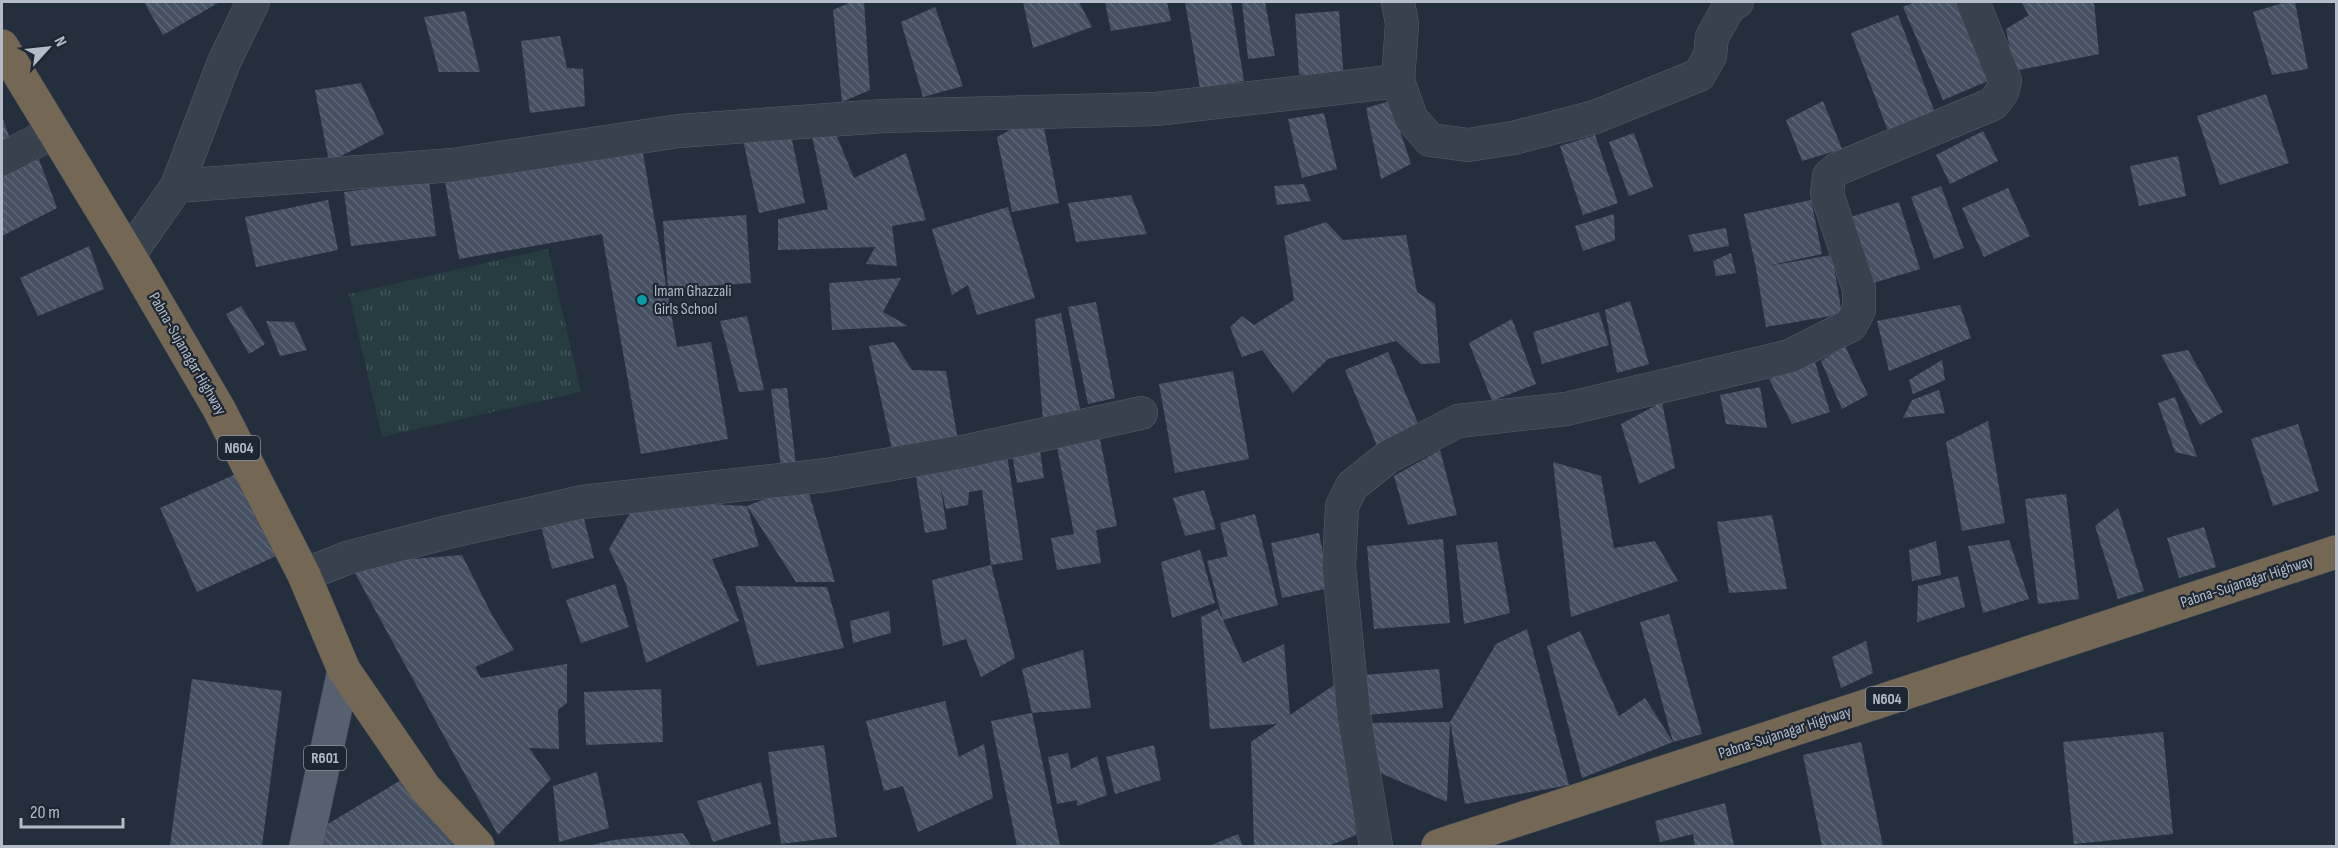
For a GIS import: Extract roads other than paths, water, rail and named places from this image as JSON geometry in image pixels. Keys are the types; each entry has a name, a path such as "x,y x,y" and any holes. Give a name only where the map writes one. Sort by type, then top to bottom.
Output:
{"highway":[{"name":"Pabna-Sujanagar Highway","path":"2,46 219,409 304,575 344,670 425,788 478,846"},
{"name":"Pabna-Sujanagar Highway","path":"1438,846 2337,552"}],"main road":[{"name":"R601","path":"306,846 344,670"}],"street":[{"path":"129,255 177,186 224,62 254,2"},
{"path":"1398,2 1402,24 1398,81 1411,118 1430,140 1468,145 1514,138 1595,117 1699,75 1710,56 1712,37 1730,5 1737,2"},
{"path":"1376,846 1354,716 1339,567 1342,506 1352,486 1388,457 1458,421 1566,409 1790,356 1851,325 1859,310 1859,289 1827,194 1829,176 1837,169 1993,104 2002,92 2005,81 1972,2"},
{"path":"177,186 453,165 679,131 883,116 1156,109 1398,81"},
{"path":"2,159 54,132"},
{"path":"304,575 358,555 582,502 826,475 967,451 1141,413"}],"place":[{"name":"Imam Ghazzali Girls School","path":"642,300"}]}
